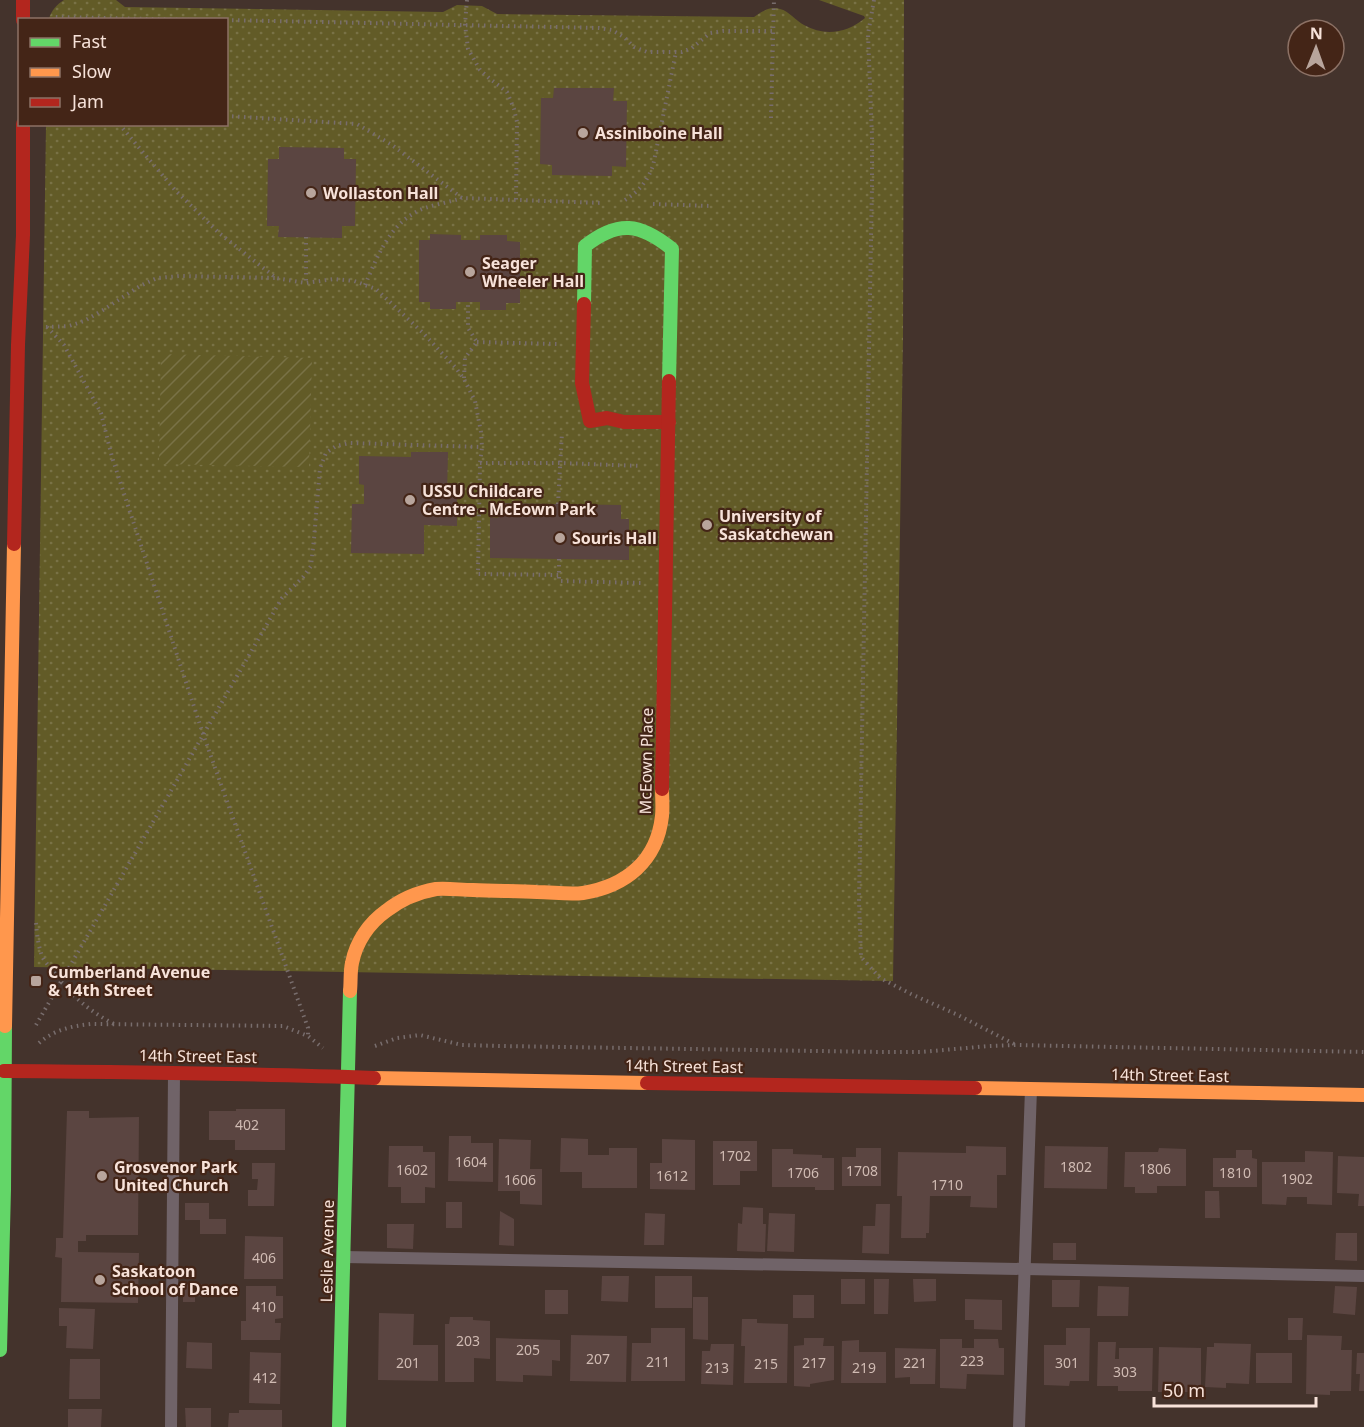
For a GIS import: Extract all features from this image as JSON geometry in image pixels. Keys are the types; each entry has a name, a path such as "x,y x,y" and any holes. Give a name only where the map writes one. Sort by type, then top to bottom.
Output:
{"street":[{"path":"23,0 23,18"},
{"path":"0,1350 18,345 23,235 23,126"},
{"name":"McEown Place","path":"348,1076 351,965 354,951 368,927 390,907 412,896 438,889 581,893 597,890 626,878 639,868 648,858 659,832 662,817 667,467 669,422 672,249 664,241 644,230 632,227 606,231 585,246 582,383 590,421 607,418 624,422 669,422"},
{"name":"14th Street East","path":"4,1071 174,1072 372,1078 1364,1095"},
{"name":"Leslie Avenue","path":"339,1427 348,1076"}],"lane":[{"path":"171,1427 174,1072"},
{"path":"1019,1427 1031,1089"},
{"path":"343,1257 1364,1276"}],"path":[{"path":"467,0 465,24 468,49 480,70 507,92 514,109 517,122 516,200"},
{"path":"771,118 774,0"},
{"path":"874,0 868,34 872,184 859,877 861,957 880,978 1017,1045"},
{"path":"54,18 53,16 124,18"},
{"path":"228,20 599,28 612,30 634,47 648,52 681,52 692,48 710,33 773,31"},
{"path":"631,204 620,203 642,186 653,166 676,52"},
{"path":"228,116 357,124 392,145 462,198"},
{"path":"121,126 175,190 219,233 276,278"},
{"path":"365,285 380,249 402,220 423,209 462,198 608,203"},
{"path":"643,204 712,206"},
{"path":"306,237 306,283"},
{"path":"19,326 69,326 84,321 156,278 180,276 276,278 306,283 334,279 354,281 376,289 447,357 464,379 475,400 482,447 478,574 560,575"},
{"path":"468,302 468,328 477,342"},
{"path":"46,327 64,345 102,413 112,457 203,734 308,1028 308,1036"},
{"path":"464,379 465,358 477,342"},
{"path":"477,342 583,344"},
{"path":"558,504 562,432"},
{"path":"36,1025 282,598 311,566 320,468 326,453 336,446 350,443 482,447"},
{"path":"480,463 667,467"},
{"path":"559,559 559,581 666,583"},
{"path":"36,923 42,957 60,982 96,1015 114,1024"},
{"path":"37,1045 60,1030 74,1026 114,1024 283,1026 308,1036 324,1048"},
{"path":"369,1048 397,1038 420,1035 462,1045 513,1046 921,1052 1017,1045 1364,1052"}],"shaded area":[{"path":"64,0 116,0 125,7 443,12 457,5 482,6 497,14 754,17 776,8 812,29 836,32 858,23 865,18 864,16 819,0 904,0 903,337 893,981 34,967 46,126 228,126 228,18 49,18"},
{"path":"161,354 312,358 309,467 159,464"}],"building":[{"name":"Assiniboine Hall","path":"554,88 614,88 613,101 627,101 626,167 612,166 612,176 552,175 552,165 540,164 541,98 553,98"},
{"name":"Wollaston Hall","path":"279,147 344,148 344,159 356,159 355,226 342,226 342,238 278,237 279,226 267,226 268,159 279,159"},
{"name":"Seager Wheeler Hall","path":"430,234 461,235 461,240 480,240 480,235 507,235 507,241 520,242 520,303 506,303 506,310 480,310 480,302 456,302 456,309 430,309 430,302 419,302 419,240 430,240"},
{"name":"USSU Childcare Centre - McEown Park","path":"411,452 448,452 447,496 457,496 457,526 424,525 424,554 351,553 352,504 364,504 364,485 359,484 359,456 411,457"},
{"name":"Souris Hall","path":"498,503 621,505 621,519 629,519 629,560 490,558 490,517 498,518"},
{"path":"236,1109 285,1109 285,1150 235,1150 235,1140 209,1140 209,1111 236,1111"},
{"name":"Grosvenor Park United Church","path":"67,1111 89,1111 89,1118 139,1117 138,1235 86,1235 86,1241 78,1241 78,1252 139,1253 138,1303 61,1302 62,1258 55,1257 56,1238 63,1238"},
{"path":"449,1136 471,1136 471,1143 493,1143 493,1182 448,1181"},
{"path":"561,1138 588,1139 588,1155 609,1155 609,1148 637,1148 637,1188 582,1188 582,1172 560,1172"},
{"path":"499,1139 531,1140 530,1169 542,1169 542,1205 520,1204 520,1191 498,1191"},
{"path":"662,1139 695,1140 695,1190 650,1189 650,1163 662,1163"},
{"path":"713,1141 757,1141 757,1171 740,1171 740,1185 713,1185"},
{"path":"389,1146 423,1146 423,1152 435,1152 435,1188 425,1187 425,1203 401,1203 401,1187 388,1187"},
{"path":"966,1146 1006,1147 1006,1175 997,1175 997,1208 970,1207 971,1196 930,1196 929,1233 926,1233 926,1238 901,1238 902,1196 897,1196 898,1152 966,1153"},
{"path":"1045,1146 1108,1147 1107,1189 1044,1188"},
{"path":"856,1148 881,1148 881,1186 842,1186 842,1157 856,1157"},
{"path":"1159,1148 1186,1149 1186,1186 1157,1186 1157,1193 1135,1193 1135,1187 1124,1187 1125,1152 1158,1152"},
{"path":"772,1149 793,1149 793,1154 822,1155 822,1158 834,1158 834,1190 815,1190 815,1187 772,1187"},
{"path":"1236,1150 1252,1150 1252,1158 1257,1159 1257,1187 1213,1187 1213,1158 1236,1158"},
{"path":"1305,1151 1333,1152 1332,1205 1307,1204 1307,1197 1287,1197 1286,1205 1262,1204 1262,1162 1305,1162"},
{"path":"1338,1156 1364,1157 1364,1206 1358,1206 1359,1194 1337,1193"},
{"path":"252,1163 275,1163 274,1206 248,1206 248,1190 257,1190 258,1179 252,1179"},
{"path":"1205,1191 1219,1191 1220,1218 1205,1218"},
{"path":"446,1202 462,1202 462,1228 446,1228"},
{"path":"185,1203 209,1203 209,1219 226,1219 226,1234 200,1234 200,1220 185,1220"},
{"path":"876,1204 890,1204 889,1254 862,1253 863,1226 875,1226"},
{"path":"743,1207 763,1208 763,1224 766,1224 765,1252 737,1251 738,1223 742,1224"},
{"path":"500,1211 514,1219 514,1246 499,1245"},
{"path":"645,1213 665,1214 664,1245 644,1245"},
{"path":"769,1213 795,1214 794,1252 767,1251"},
{"path":"387,1224 414,1224 413,1249 387,1248"},
{"path":"1336,1233 1357,1233 1357,1261 1335,1260"},
{"path":"245,1236 283,1237 283,1279 244,1279"},
{"path":"1053,1243 1076,1243 1076,1260 1053,1260"},
{"path":"602,1276 629,1276 628,1302 601,1301"},
{"path":"655,1276 692,1276 692,1308 655,1308"},
{"path":"841,1279 865,1279 865,1304 841,1304"},
{"path":"874,1279 889,1279 888,1314 874,1314"},
{"path":"913,1279 936,1279 936,1301 914,1302"},
{"path":"1052,1280 1080,1280 1079,1307 1052,1307"},
{"path":"183,1284 209,1284 209,1297 195,1296 195,1302 183,1302"},
{"path":"246,1286 276,1286 276,1296 283,1296 283,1318 275,1319 275,1323 281,1323 280,1340 241,1340 241,1321 246,1321"},
{"path":"1098,1286 1129,1287 1128,1316 1097,1316"},
{"path":"1335,1286 1357,1287 1355,1315 1333,1313"},
{"path":"545,1290 568,1290 568,1314 545,1314"},
{"path":"793,1295 814,1295 814,1318 793,1318"},
{"path":"693,1297 708,1297 708,1340 693,1339"},
{"path":"965,1299 1002,1300 1002,1330 974,1329 974,1320 965,1320"},
{"path":"59,1308 95,1309 93,1349 66,1348 67,1326 59,1326"},
{"path":"379,1313 414,1314 413,1345 438,1345 438,1381 378,1380"},
{"path":"450,1317 473,1317 473,1320 490,1321 490,1359 474,1358 474,1382 445,1382 445,1324 449,1324"},
{"path":"1288,1318 1303,1318 1302,1340 1288,1340"},
{"path":"742,1319 757,1319 757,1323 788,1324 787,1383 744,1383 745,1346 741,1346"},
{"path":"651,1328 685,1328 685,1381 631,1381 632,1343 651,1343"},
{"path":"1066,1328 1090,1328 1089,1381 1070,1381 1069,1386 1044,1385 1044,1345 1066,1345"},
{"path":"571,1335 627,1336 626,1382 570,1381"},
{"path":"1307,1335 1342,1336 1341,1350 1352,1350 1351,1391 1330,1391 1330,1395 1306,1394"},
{"path":"496,1338 560,1340 560,1361 552,1360 552,1376 523,1375 523,1382 496,1381"},
{"path":"804,1338 824,1338 823,1346 834,1346 834,1380 810,1384 810,1387 794,1386 794,1346 804,1345"},
{"path":"940,1339 962,1339 962,1348 974,1348 974,1339 998,1339 999,1348 1004,1348 1004,1375 967,1374 966,1389 940,1388"},
{"path":"859,1340 859,1352 886,1352 886,1383 841,1383 842,1341"},
{"path":"187,1342 212,1343 212,1369 186,1368"},
{"path":"1098,1342 1116,1342 1115,1359 1119,1359 1119,1348 1153,1348 1152,1391 1118,1391 1118,1386 1097,1386"},
{"path":"1214,1343 1251,1344 1249,1384 1226,1383 1226,1388 1205,1387 1207,1347 1214,1347"},
{"path":"711,1344 734,1344 733,1385 701,1384 702,1351 710,1351"},
{"path":"1159,1347 1201,1348 1201,1392 1158,1392"},
{"path":"895,1348 936,1349 935,1384 910,1384 910,1377 895,1378"},
{"path":"250,1352 281,1353 280,1404 249,1403"},
{"path":"1256,1353 1292,1353 1292,1383 1256,1383"},
{"path":"1357,1353 1364,1353 1364,1391 1359,1391 1360,1374 1356,1374"},
{"path":"70,1359 100,1359 100,1399 69,1399"},
{"path":"185,1408 211,1408 211,1427 186,1427"},
{"path":"68,1409 102,1409 101,1427 68,1427"},
{"path":"239,1410 282,1410 282,1427 228,1427 229,1413 239,1413"}],"traffic: fast":[{"path":"584,304 585,246 597,238 608,232 629,228 650,234 672,249 669,381"},
{"path":"339,1427 350,991"},
{"path":"0,1350 5,1026"}],"traffic: slow":[{"path":"5,1026 14,544"},
{"path":"350,991 354,955 364,934 380,916 397,903 410,897 441,889 578,894 599,890 626,877 637,869 654,846 662,816 662,789"},
{"path":"374,1078 647,1083"},
{"path":"975,1088 1364,1095"}],"traffic: jam":[{"path":"23,0 23,18"},
{"path":"14,544 23,235 23,126"},
{"path":"584,304 582,383 590,421 607,418 624,422 669,422"},
{"path":"662,789 669,381"},
{"path":"4,1071 374,1078"},
{"path":"647,1083 975,1088"}],"place":[{"name":"Assiniboine Hall","path":"583,133"},
{"name":"Wollaston Hall","path":"311,193"},
{"name":"Seager Wheeler Hall","path":"470,272"},
{"name":"USSU Childcare Centre - McEown Park","path":"410,500"},
{"name":"University of Saskatchewan","path":"707,525"},
{"name":"Souris Hall","path":"560,538"},
{"name":"Cumberland Avenue & 14th Street","path":"36,981"},
{"name":"Grosvenor Park United Church","path":"102,1176"},
{"name":"Saskatoon School of Dance","path":"100,1280"}]}
